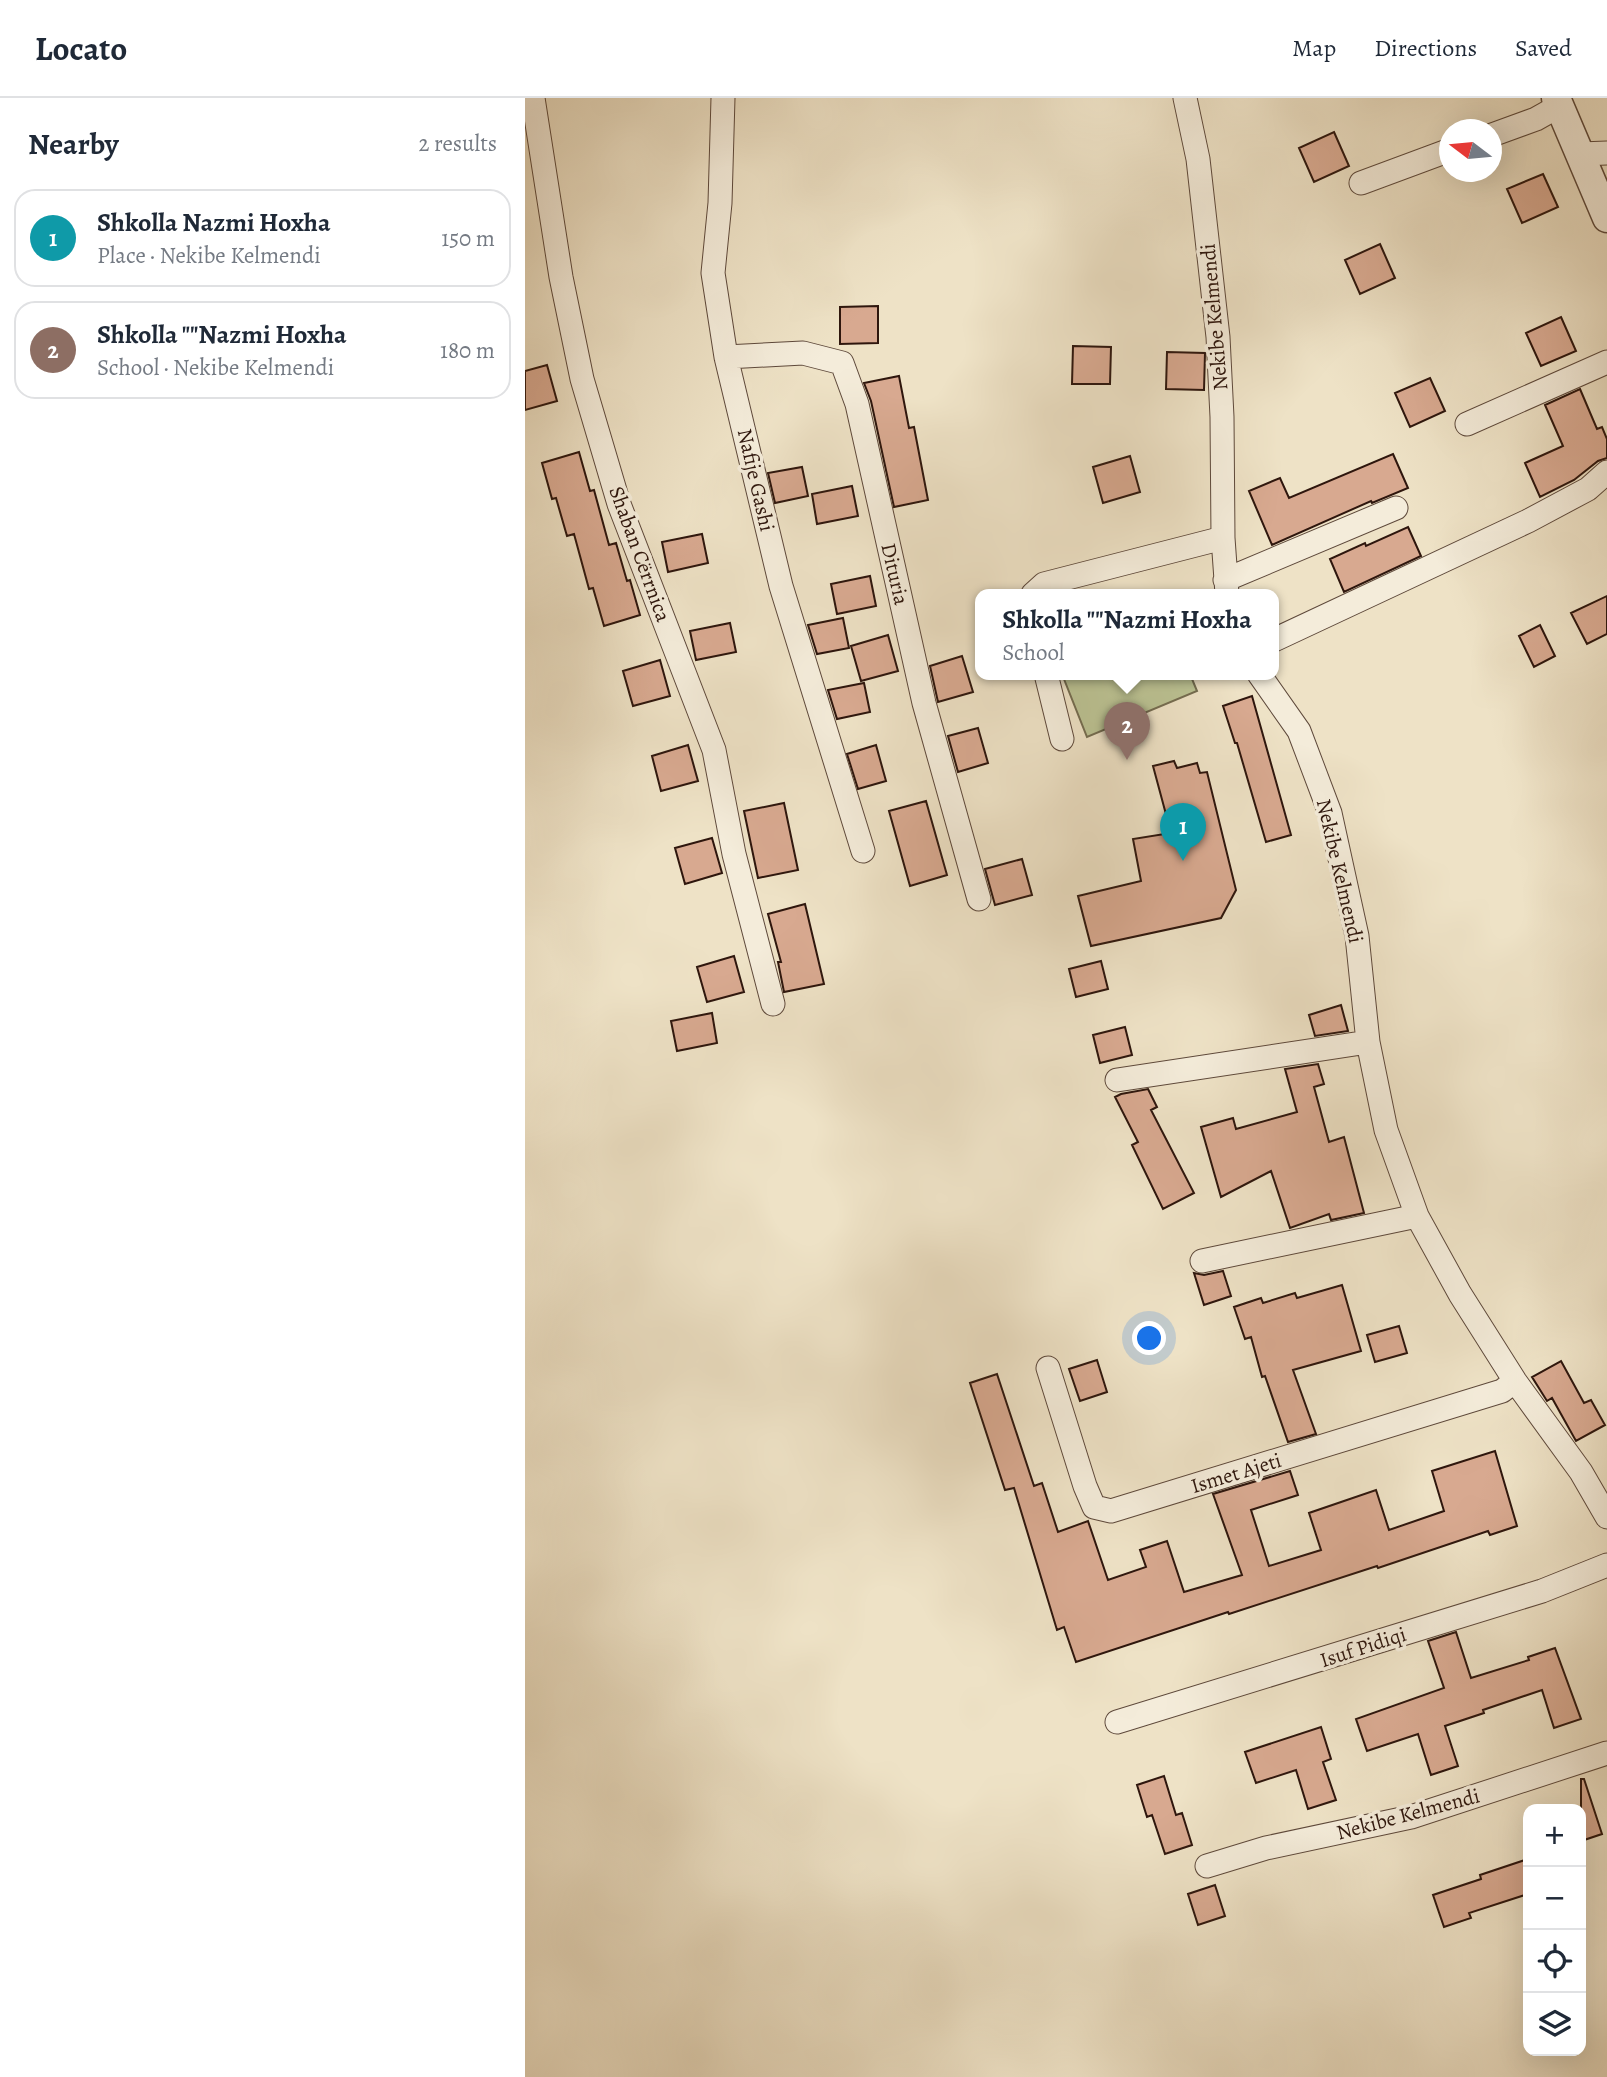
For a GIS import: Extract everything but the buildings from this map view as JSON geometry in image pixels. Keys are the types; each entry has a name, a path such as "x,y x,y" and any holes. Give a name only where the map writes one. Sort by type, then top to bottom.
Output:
{"street":[{"name":"Shaban Cërrnica","path":"533,98 559,264 582,379 619,504 713,750 734,854 773,1004"},
{"name":"Nafije Gashi","path":"723,98 720,203 713,273 726,357 781,586 863,851"},
{"name":"Nekibe Kelmendi","path":"1185,98 1198,159 1218,337 1226,587"},
{"path":"1502,131 1536,119 1557,102 1594,153 1607,218"},
{"path":"1361,183 1439,154"},
{"name":"Dituria","path":"726,357 803,354 842,363 857,404 924,703 979,899"},
{"path":"1467,424 1607,362"},
{"path":"1279,638 1528,521 1588,489 1607,472"},
{"path":"1226,587 1397,508"},
{"path":"1038,589 1044,584 1223,538"},
{"path":"1047,680 1062,739"},
{"name":"Nekibe Kelmendi","path":"1263,680 1299,731 1330,813 1357,936 1368,1042 1386,1130 1417,1216 1460,1294 1515,1381 1581,1472 1607,1517"},
{"path":"1117,1080 1368,1042"},
{"path":"1202,1261 1417,1216"},
{"name":"Ismet Ajeti","path":"1048,1368 1094,1507 1111,1510 1502,1391 1515,1381"},
{"name":"Isuf Pidiqi","path":"1117,1722 1542,1591 1607,1565"},
{"name":"Nekibe Kelmendi","path":"1207,1866 1266,1848 1411,1817 1607,1753"}],"green space":[{"path":"1064,680 1192,680 1197,691 1087,737"}],"place":[{"name":"Shkolla \"\"Nazmi Hoxha","path":"1127,760"},
{"name":"Shkolla Nazmi Hoxha","path":"1183,861"}]}
